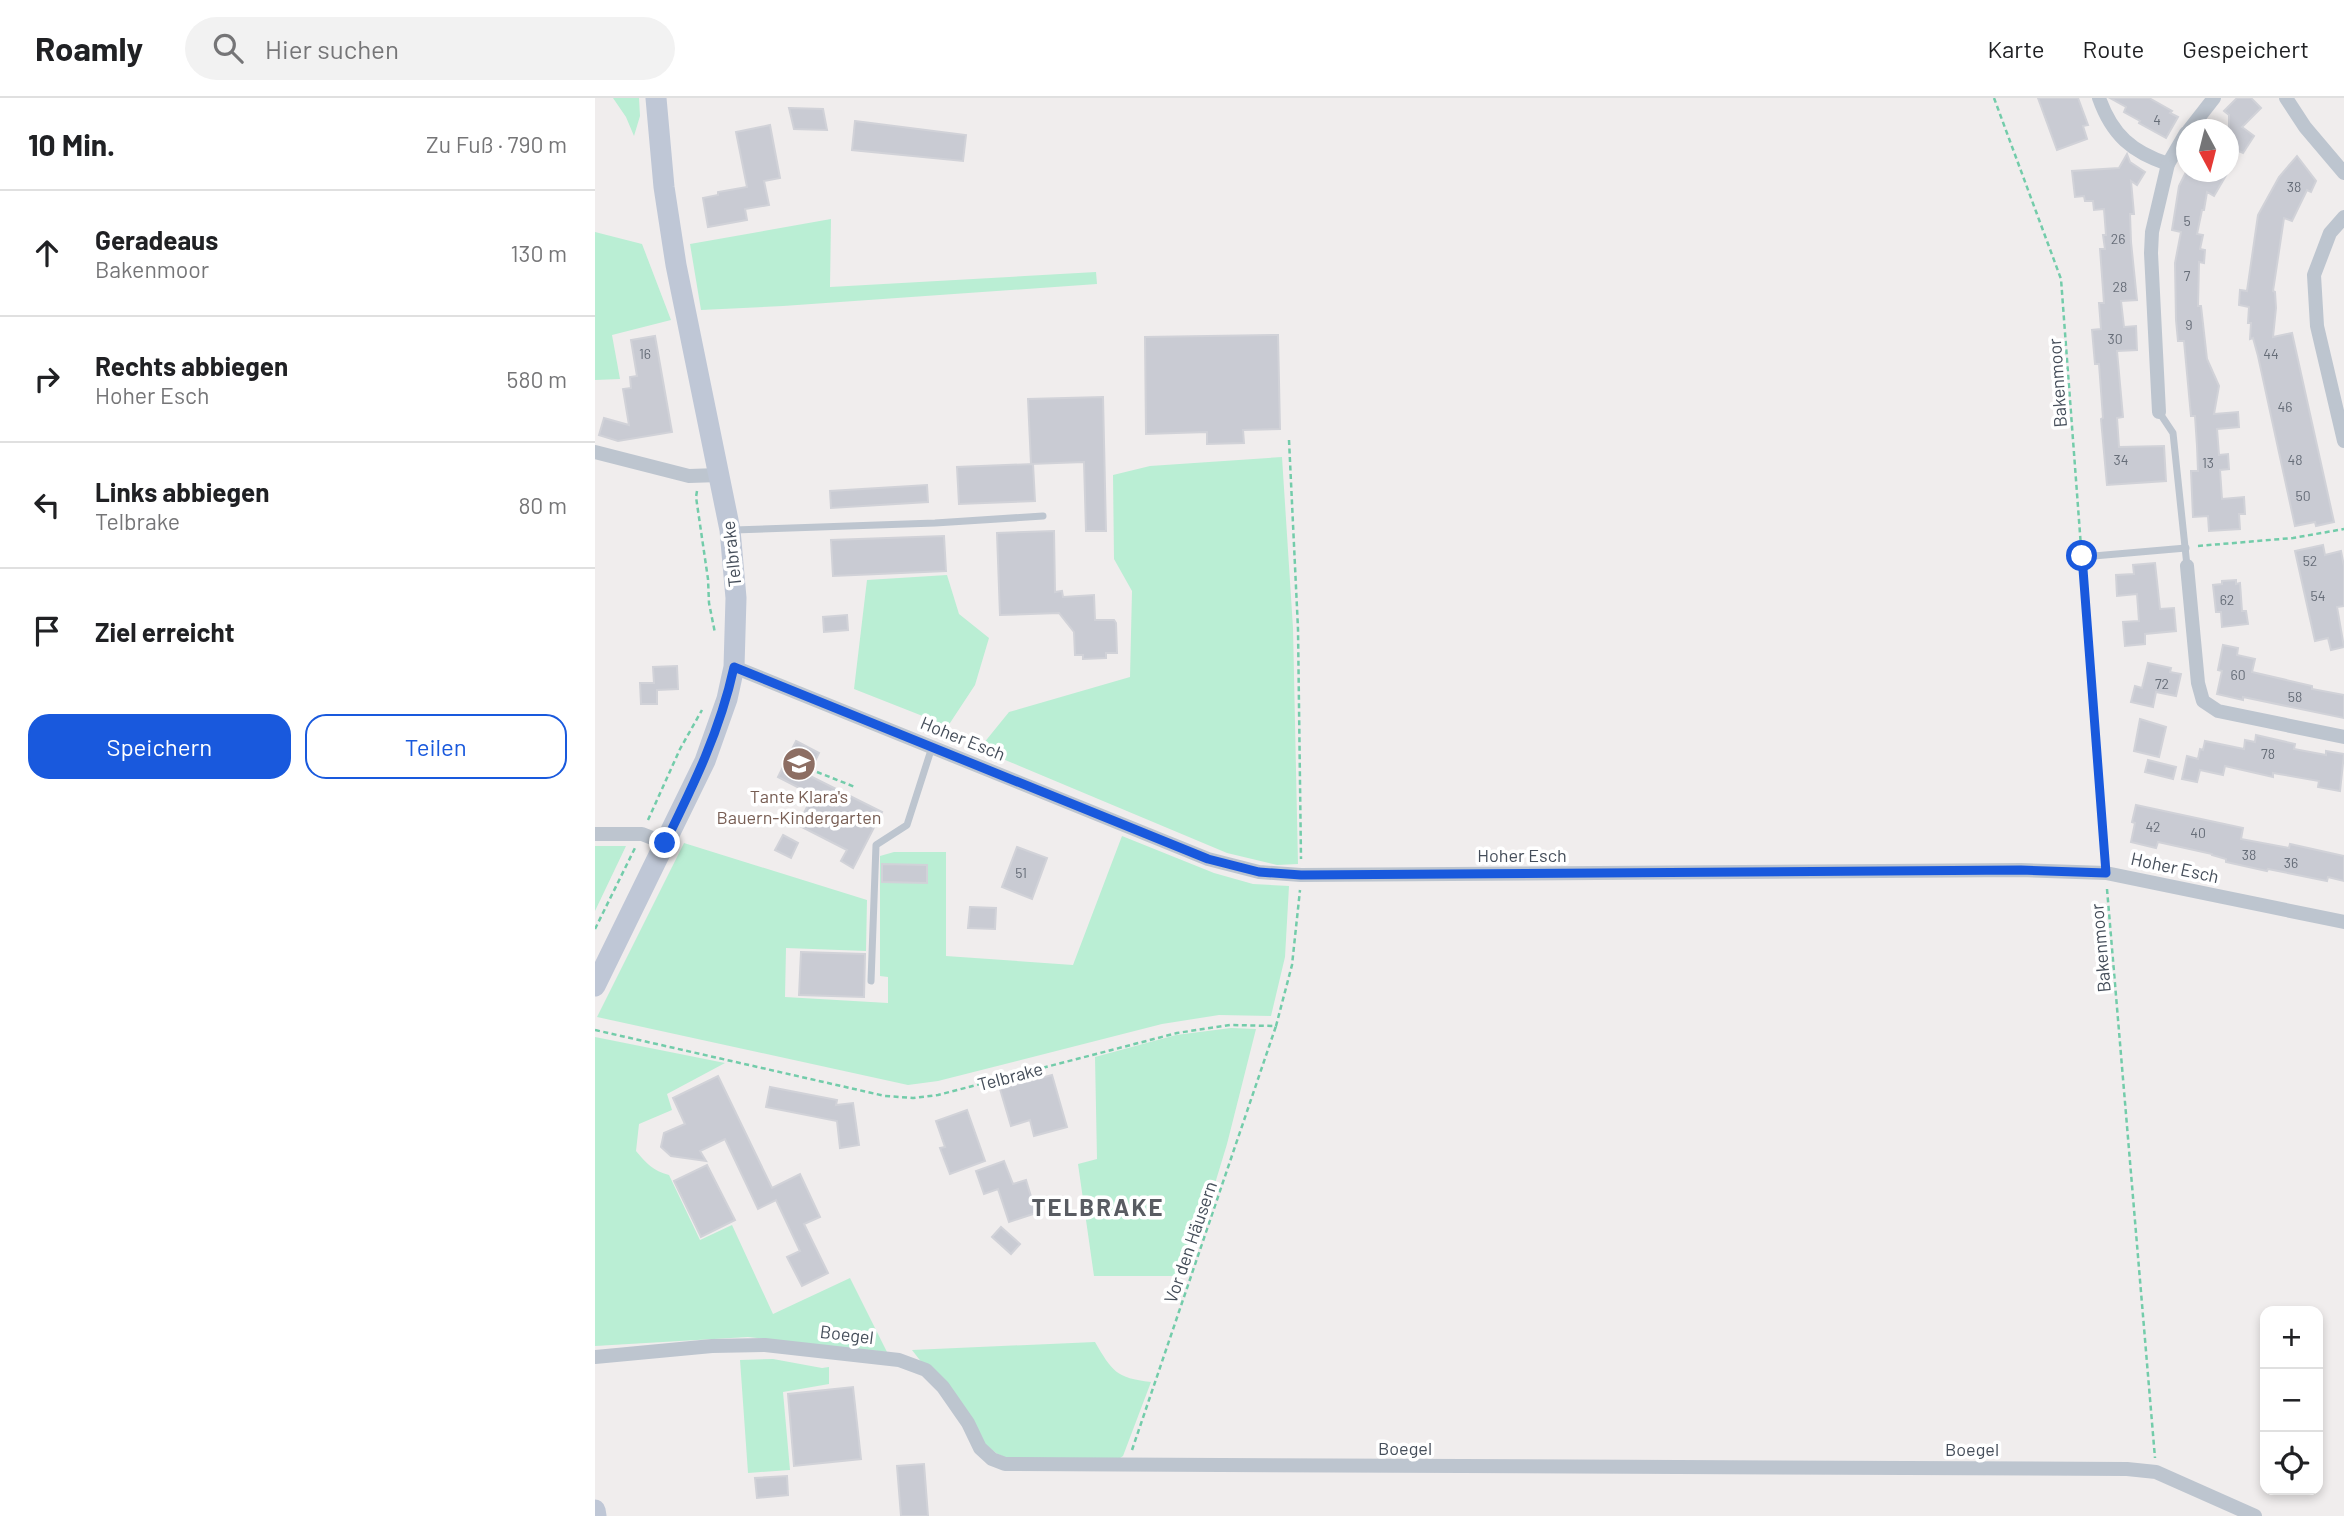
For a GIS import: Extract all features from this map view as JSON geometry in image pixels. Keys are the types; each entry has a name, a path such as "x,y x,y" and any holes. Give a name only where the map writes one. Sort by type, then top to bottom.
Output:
{"street":[{"name":"Telbrake","path":"595,986 705,761 727,699 734,667 736,598 730,530 677,265 664,187 656,98"},
{"path":"2099,98 2113,127 2125,142 2147,157 2168,164"},
{"path":"2197,119 2214,98"},
{"path":"2286,98 2305,127 2344,173"},
{"path":"2159,412 2152,232 2168,164 2176,150"},
{"path":"2344,217 2330,233 2314,275 2317,326 2344,441"},
{"path":"595,452 689,476 719,475"},
{"path":"2187,566 2198,683 2203,701 2218,711 2344,737"},
{"name":"Hoher Esch","path":"734,667 1208,859 1259,872 1301,875 2007,870 2106,873 2344,922"},
{"path":"595,834 642,834 665,843"},
{"name":"Boegel","path":"595,1357 712,1346 765,1345 899,1360 926,1370 943,1387 968,1423 980,1448 992,1459 1005,1464 2127,1469 2156,1472 2255,1516"},
{"path":"595,1510 596,1516"}],"lane":[{"path":"2159,412 2173,433 2187,566"},
{"path":"730,530 935,523 1043,516"},
{"path":"2082,556 2186,548"},
{"path":"871,981 876,845 907,825 933,746"}],"path":[{"name":"Bakenmoor","path":"1994,98 2061,279 2106,873 2156,1472"},
{"path":"1276,1026 1292,965 1301,875 1298,629 1289,440"},
{"path":"2186,548 2293,538 2344,529"},
{"path":"595,929 642,834 680,748 705,706"},
{"path":"817,772 856,788"},
{"name":"Telbrake","path":"595,1030 885,1096 913,1098 939,1095 1177,1032 1230,1025 1276,1026"},
{"name":"Vor den Häusern","path":"1126,1466 1276,1026"}],"green space":[{"path":"613,98 639,98 640,116 634,136 626,117"},
{"path":"831,219 830,287 1096,272 1097,284 701,310 690,244"},
{"path":"595,232 642,244 671,320 612,335 620,379 595,380"},
{"path":"1282,457 1293,628 1298,864 1277,865 1227,853 979,749 1009,712 1130,677 1132,591 1114,559 1113,475 1150,466"},
{"path":"947,575 959,614 989,638 975,685 948,726 854,689 867,580"},
{"path":"1122,836 1214,873 1253,884 1289,886 1285,957 1271,1016 1219,1015 1162,1024 938,1081 908,1085 597,1017 684,843 867,900 866,951 786,948 785,997 888,1003 888,977 880,976 880,856 894,852 946,852 946,956 1073,965"},
{"path":"595,846 626,846 595,911"},
{"path":"1231,1028 1256,1029 1227,1144 1187,1276 1094,1276 1078,1164 1097,1159 1095,1057 1176,1035"},
{"path":"595,1037 725,1063 667,1094 672,1110 639,1124 636,1151 650,1166 669,1175 700,1240 732,1225 773,1314 850,1278 887,1352 748,1337 595,1346"},
{"path":"1095,1342 1116,1371 1130,1378 1151,1382 1123,1456 1117,1460 1006,1458 996,1453 985,1444 912,1350"},
{"path":"773,1359 829,1367 829,1384 783,1392 790,1470 748,1473 740,1360"}],"building":[{"path":"2038,98 2078,98 2088,125 2083,126 2087,139 2057,150"},
{"path":"2110,98 2149,98 2178,117 2166,138 2124,112 2126,107"},
{"path":"2237,98 2251,98 2261,108 2242,127 2254,136 2243,153 2239,151 2239,119 2229,119 2229,115 2224,111"},
{"path":"789,108 823,109 827,130 794,129"},
{"path":"855,121 966,135 963,161 852,150"},
{"path":"770,125 780,178 764,181 769,205 745,209 747,220 708,227 703,198 718,195 718,192 747,187 736,132"},
{"path":"2127,154 2130,162 2145,172 2137,185 2131,181 2134,214 2130,214 2131,242 2137,300 2121,301 2124,327 2136,326 2137,350 2117,351 2123,417 2117,418 2119,447 2164,446 2166,481 2107,485 2099,364 2095,364 2092,330 2101,329 2099,303 2104,303 2100,249 2105,249 2104,209 2094,210 2093,201 2085,201 2084,196 2075,197 2072,171 2119,168"},
{"path":"2297,156 2316,181 2311,192 2307,190 2292,221 2284,218 2273,291 2276,308 2273,337 2292,333 2334,522 2316,526 2315,522 2295,526 2258,356 2253,338 2250,339 2249,307 2239,305 2240,290 2247,291 2258,215 2279,177"},
{"path":"2181,182 2222,182 2214,196 2207,192 2197,234 2203,235 2200,249 2205,250 2204,263 2199,262 2198,306 2201,306 2207,359 2219,386 2214,414 2238,412 2239,427 2217,429 2219,455 2228,454 2229,469 2220,470 2222,499 2244,497 2245,514 2239,514 2240,529 2209,531 2208,516 2193,517 2191,471 2198,471 2195,416 2191,416 2184,341 2178,341 2176,320 2175,263 2181,232 2172,230"},
{"path":"1278,335 1280,429 1243,430 1244,443 1207,444 1207,432 1146,434 1145,337"},
{"path":"655,336 672,432 618,441 599,435 604,418 629,425 623,389 631,388 630,377 637,376 631,340"},
{"path":"1103,397 1106,531 1086,531 1084,462 1031,464 1028,399"},
{"path":"1033,464 1035,501 959,504 957,467"},
{"path":"927,485 928,502 831,508 830,491"},
{"path":"1054,531 1055,592 1062,591 1063,597 1094,595 1095,620 1114,620 1116,623 1117,653 1106,653 1106,658 1083,659 1083,655 1075,655 1074,632 1059,613 1000,615 997,533"},
{"path":"944,536 946,571 833,576 831,540"},
{"path":"2323,545 2325,555 2341,551 2344,566 2344,606 2337,607 2344,647 2331,650 2328,638 2315,641 2295,551"},
{"path":"2155,563 2160,609 2174,608 2176,631 2145,634 2145,644 2125,646 2123,622 2139,621 2137,594 2117,596 2116,575 2134,574 2133,565"},
{"path":"2236,580 2236,584 2240,583 2242,611 2246,611 2248,624 2222,627 2221,612 2216,612 2213,585"},
{"path":"847,615 848,630 824,632 823,617"},
{"path":"2223,645 2238,648 2237,655 2255,659 2252,672 2344,695 2344,718 2217,694 2222,671 2218,670"},
{"path":"2148,663 2171,668 2170,672 2181,674 2176,696 2156,692 2153,707 2131,702 2135,686 2142,688"},
{"path":"677,666 678,689 657,690 657,704 641,704 640,683 654,683 653,667"},
{"path":"2140,719 2166,727 2159,757 2134,751"},
{"path":"2256,735 2295,744 2294,749 2326,755 2326,751 2344,754 2340,791 2318,787 2319,781 2273,773 2273,777 2225,766 2223,775 2200,770 2197,782 2182,779 2187,756 2198,759 2205,741 2244,749 2245,740 2255,742"},
{"path":"796,741 819,753 808,775 882,812 853,868 841,861 847,850 798,825 813,795 778,777"},
{"path":"2148,760 2176,767 2173,779 2145,772"},
{"path":"2136,805 2243,828 2241,839 2289,848 2290,844 2344,856 2344,881 2328,877 2327,881 2268,869 2267,871 2226,862 2226,859 2212,854 2158,842 2156,848 2131,842"},
{"path":"783,835 798,843 791,858 775,850"},
{"path":"1017,847 1047,858 1032,899 1002,887"},
{"path":"882,864 927,865 927,883 882,882"},
{"path":"970,907 996,908 995,929 968,928"},
{"path":"801,952 865,954 864,997 799,995"},
{"path":"1052,1075 1067,1127 1034,1136 1030,1120 1011,1126 1000,1089"},
{"path":"718,1076 772,1188 800,1174 820,1217 804,1224 828,1273 802,1286 787,1257 800,1251 776,1200 758,1209 725,1139 700,1151 706,1161 671,1156 661,1147 664,1133 685,1124 673,1098"},
{"path":"770,1087 837,1100 836,1105 853,1103 859,1145 840,1148 837,1121 766,1107"},
{"path":"967,1110 985,1161 950,1174 940,1148 945,1147 936,1121"},
{"path":"1004,1161 1013,1184 1026,1180 1036,1213 1009,1222 998,1189 984,1194 976,1171"},
{"path":"707,1165 735,1220 701,1237 674,1181"},
{"path":"1001,1227 1020,1244 1011,1254 992,1237"},
{"path":"853,1387 861,1459 794,1466 788,1394"},
{"path":"924,1464 928,1516 901,1516 897,1466"},
{"path":"787,1476 788,1495 757,1498 755,1478"}],"place":[{"name":"Tante Klara's Bauern-Kindergarten","path":"799,764"}],"district":[{"name":"TELBRAKE","path":"1098,1206"}],"route":[{"path":"665,843 705,761 727,699 734,667 1208,859 1259,872 1301,875 2021,870 2106,873 2082,556"}]}
